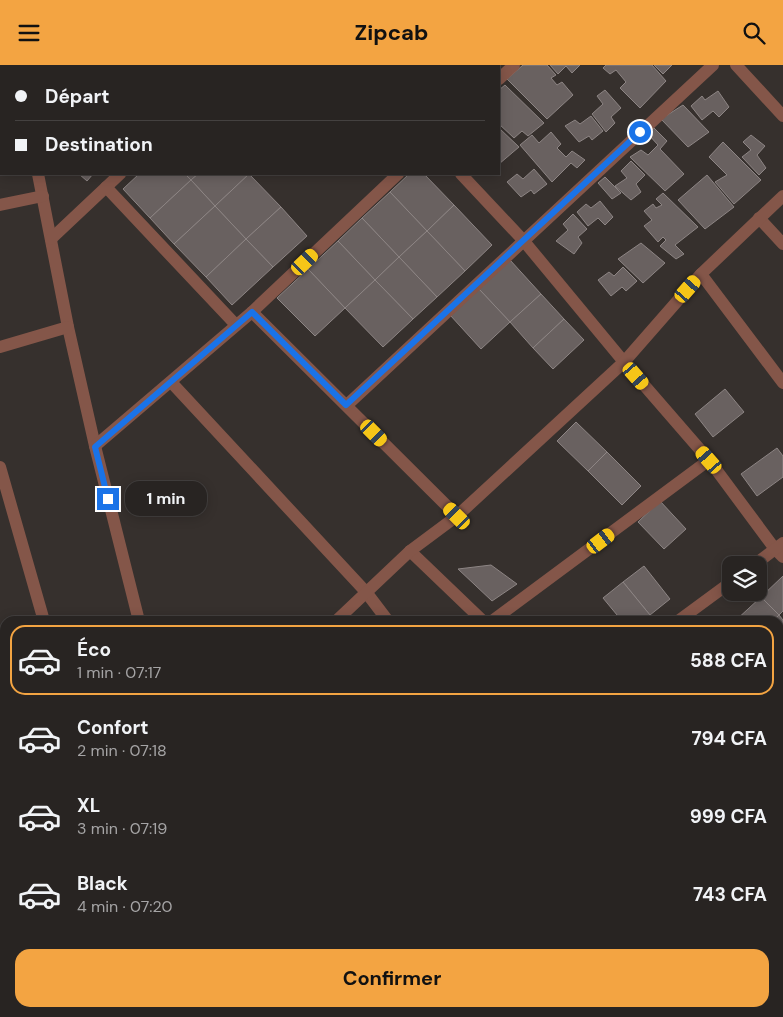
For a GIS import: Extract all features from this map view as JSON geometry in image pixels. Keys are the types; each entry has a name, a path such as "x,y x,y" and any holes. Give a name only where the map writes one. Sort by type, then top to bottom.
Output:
{"street":[{"path":"500,78 514,65"},
{"path":"346,405 713,65"},
{"path":"736,65 783,116"},
{"path":"38,175 68,327 95,447 138,616"},
{"path":"51,239 119,175"},
{"path":"95,447 252,312 397,175"},
{"path":"462,175 523,240 624,362 709,460 780,550 767,558"},
{"path":"106,187 236,325"},
{"path":"0,205 43,196"},
{"path":"341,616 410,551 457,516 624,362 701,274 783,196"},
{"path":"759,218 783,244"},
{"path":"701,274 783,383"},
{"path":"252,312 457,516"},
{"path":"0,347 68,327"},
{"path":"171,382 366,593 384,616"},
{"path":"499,616 709,460"},
{"path":"0,469 43,616"},
{"path":"410,551 478,616"},
{"path":"691,616 722,590"}],"building":[{"path":"523,65 547,65 556,75 551,78 557,85 562,82 573,95 547,119 507,79"},
{"path":"550,65 580,65 572,73 566,66 558,74"},
{"path":"606,65 652,65 666,81 640,108 620,88 626,82 616,70 610,74 603,68"},
{"path":"654,65 672,65 663,74"},
{"path":"505,85 544,123 528,136 522,131 514,138 500,125 500,89"},
{"path":"605,90 621,108 611,117 615,123 606,132 592,114 603,104 597,96"},
{"path":"718,91 729,107 719,117 713,111 702,120 691,106 702,96 705,100"},
{"path":"683,105 709,132 688,147 661,119"},
{"path":"591,116 603,131 592,140 589,136 579,142 565,126 575,120 580,124"},
{"path":"654,128 667,141 660,149 684,174 665,191 630,157 641,150 648,155 658,145 648,134"},
{"path":"500,129 519,147 500,163"},
{"path":"551,132 561,144 557,148 566,157 572,151 585,160 577,168 571,163 552,182 520,145 532,135 539,143"},
{"path":"751,135 765,146 757,155 766,168 759,175 742,157 751,150 743,142"},
{"path":"723,142 761,180 734,204 715,182 727,175 709,157"},
{"path":"631,161 645,175 636,184 641,192 631,200 615,186 627,178 621,171"},
{"path":"534,169 547,184 534,194 531,190 521,197 507,182 517,174 523,179"},
{"path":"80,175 92,175 87,181"},
{"path":"138,175 186,175 191,180 150,218 123,189"},
{"path":"186,175 197,175 191,180"},
{"path":"197,175 248,175 215,206 191,180"},
{"path":"250,175 281,207 246,239 215,206"},
{"path":"408,175 425,175 454,205 427,231 390,192"},
{"path":"707,175 734,207 705,229 678,200"},
{"path":"605,177 621,193 612,199 598,183"},
{"path":"191,180 215,206 174,244 150,218"},
{"path":"390,192 427,231 399,257 362,218"},
{"path":"663,193 698,227 675,245 684,254 676,259 660,246 666,240 663,237 658,242 644,226 652,220 644,211 653,204 656,208 662,205 656,199"},
{"path":"600,201 613,217 605,225 598,218 588,226 577,212 586,204 591,208"},
{"path":"454,205 492,245 465,271 427,231"},
{"path":"215,206 246,239 206,277 174,244"},
{"path":"281,207 307,236 273,267 246,239"},
{"path":"573,214 587,229 578,237 582,243 574,254 556,241 568,230 563,224"},
{"path":"362,218 399,257 375,280 338,241"},
{"path":"427,231 465,271 437,297 399,257"},
{"path":"246,239 273,267 232,305 206,277"},
{"path":"338,241 375,280 345,308 308,269"},
{"path":"641,243 665,263 643,283 618,259"},
{"path":"399,257 437,297 413,319 375,280"},
{"path":"510,260 541,294 510,322 479,289"},
{"path":"623,267 637,281 626,291 622,287 611,296 598,280 609,272 614,276"},
{"path":"308,269 345,308 315,336 277,298"},
{"path":"375,280 413,319 383,347 345,308"},
{"path":"479,289 510,322 481,349 450,315"},
{"path":"541,294 564,319 533,348 510,322"},
{"path":"564,319 584,340 553,369 533,348"},
{"path":"725,389 744,412 713,437 695,414"},
{"path":"576,422 607,452 588,471 557,441"},
{"path":"777,448 783,456 783,477 757,496 741,474"},
{"path":"607,452 641,486 622,505 588,471"},
{"path":"660,501 686,529 664,549 638,522"},
{"path":"491,565 517,584 492,601 458,569"},
{"path":"644,566 670,599 650,615 623,582"},
{"path":"783,576 783,611 779,615 765,601 767,601 767,591"},
{"path":"623,582 650,615 618,616 603,598"},
{"path":"757,601 765,601 778,616 740,616"}],"route":[{"path":"108,499 95,447 252,312 346,405 640,132"}]}
